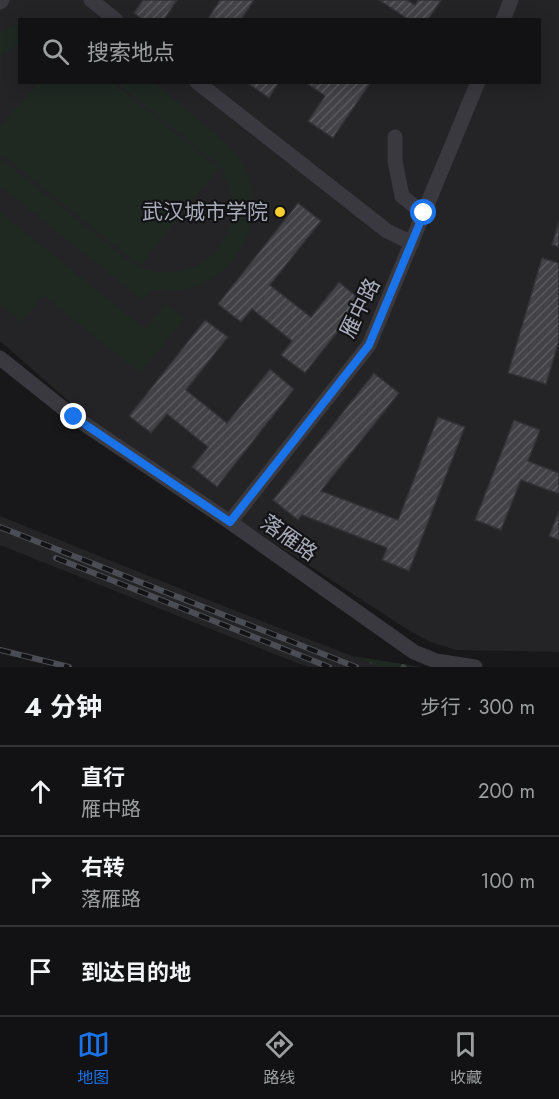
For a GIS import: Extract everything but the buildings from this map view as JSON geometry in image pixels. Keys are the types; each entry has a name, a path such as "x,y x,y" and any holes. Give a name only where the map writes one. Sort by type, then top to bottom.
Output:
{"street":[{"path":"92,0 114,18"},
{"path":"504,18 511,0"},
{"path":"200,84 387,231 412,243"},
{"name":"雁中路","path":"230,522 369,345 477,84"},
{"path":"395,137 395,161 402,196 424,213"},
{"name":"落雁路","path":"0,358 74,417 230,522 414,652 436,661 475,667"}],"shaded area":[{"name":"武汉城市学院","path":"0,0 559,0 559,652 456,650 430,642 105,433 0,341"},
{"path":"0,516 380,667 308,667 218,632 0,545"}],"green space":[{"path":"18,23 18,45 0,56 0,32"},
{"path":"36,84 114,84 219,168 140,266 0,153 0,128"},
{"path":"118,84 157,85 222,139 244,166 251,183 253,200 252,218 247,235 240,251 229,265 200,285 175,291 150,290 142,300 0,186 0,158 134,265 159,272 182,271 202,262 218,248 228,230 232,209 229,186 217,163"},
{"path":"0,212 145,329 166,304 184,319 140,373 43,295 22,322 0,305"},
{"path":"352,656 421,667 380,667"}],"railway":[{"path":"0,527 356,667"},
{"path":"56,558 329,667"},
{"path":"0,650 69,667"}],"place":[{"name":"武汉城市学院","path":"280,212"}],"route":[{"path":"74,417 230,522 369,345 424,213"}]}
